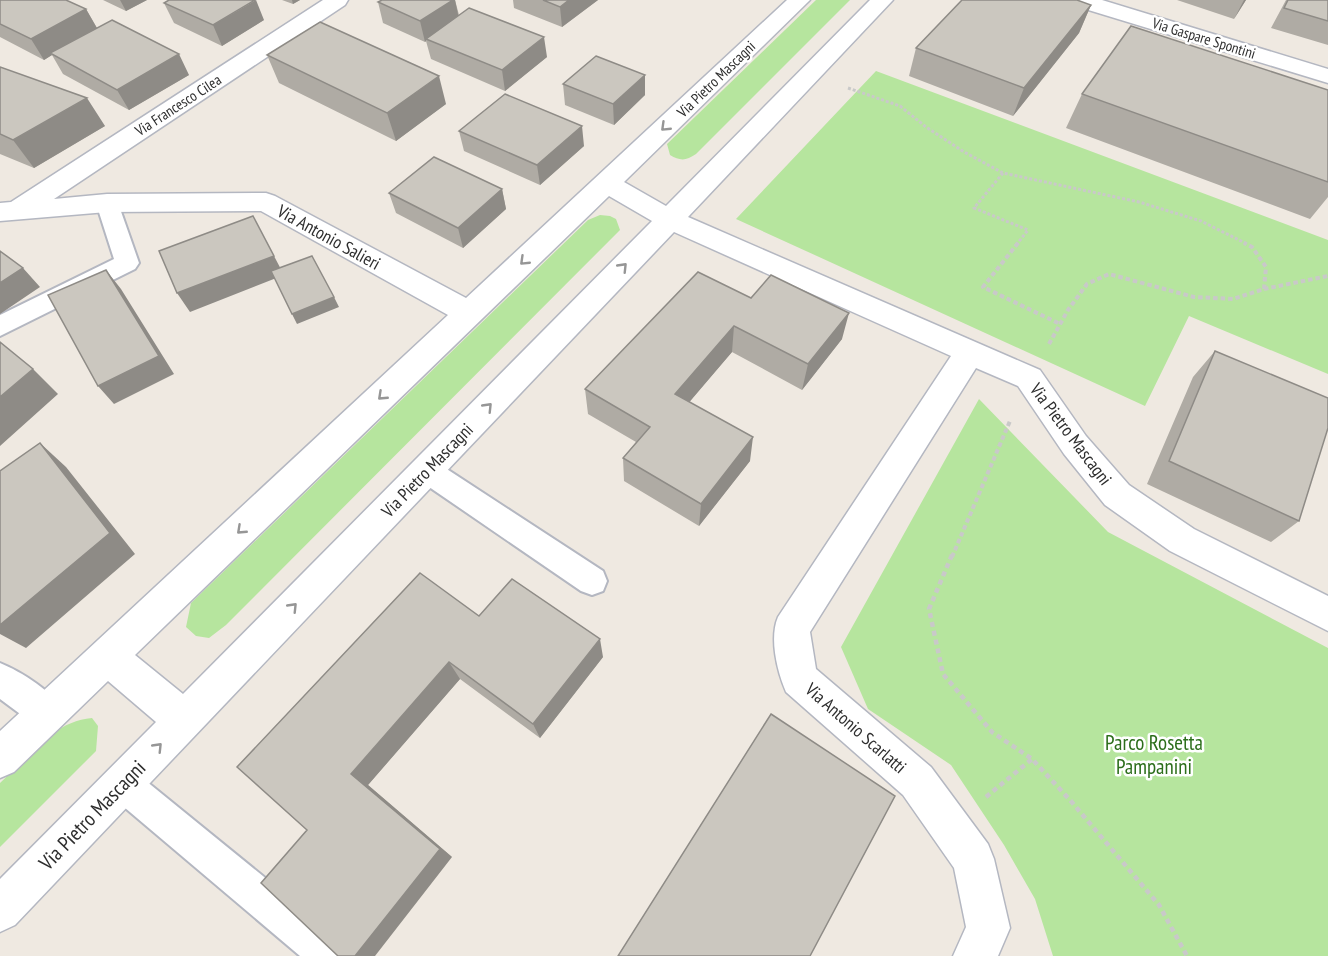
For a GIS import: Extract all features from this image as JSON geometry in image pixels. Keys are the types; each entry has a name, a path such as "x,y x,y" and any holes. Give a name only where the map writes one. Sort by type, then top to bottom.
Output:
{"street":[{"name":"Via Francesco Cilea","path":"10,210 337,0"},
{"name":"Via Pietro Mascagni","path":"0,758 799,0"},
{"name":"Via Pietro Mascagni","path":"0,910 882,0"},
{"name":"Via Gaspare Spontini","path":"1080,0 1328,76"},
{"name":"Via Pietro Mascagni","path":"606,183 669,219 1029,378 1075,445 1117,495 1182,540 1328,614"},
{"name":"Via Antonio Salieri","path":"10,210 107,203 266,202 469,313"},
{"name":"Via Antonio Scarlatti","path":"971,351 791,629 799,679 917,781 973,859 988,928 975,956"},
{"path":"107,656 184,720"}],"lane":[{"path":"0,326 127,263 107,203"},
{"path":"426,471 592,581"},
{"path":"0,679 47,713"},
{"path":"123,784 330,956"}],"path":[{"path":"810,74 900,106 926,127 964,152 1003,173 1139,202 1201,221 1252,247 1266,267 1264,289"},
{"path":"1003,173 974,208 1028,230 983,287 1060,324"},
{"path":"1187,956 1159,905 1070,800 1032,759 992,732 943,674 929,609 1029,378 1060,324 1087,284 1108,274 1194,297 1233,299 1264,289 1328,276"},
{"path":"949,826 1032,759"}],"green space":[{"path":"816,0 850,0 696,154 683,159 670,155 667,144"},
{"path":"876,71 1328,240 1328,374 1189,316 1145,406 736,219"},
{"path":"600,215 616,219 620,230 226,625 209,638 196,636 186,627 191,603 588,220"},
{"name":"Parco Rosetta Pampanini","path":"979,399 1108,532 1328,648 1328,956 1053,956 1035,899 1004,845 951,765 868,709 841,647"},
{"path":"92,718 98,726 96,751 0,847 0,783 53,733 78,721"}],"building":[{"path":"0,0 66,0 86,9 31,39 0,24"},
{"path":"169,0 255,0 213,25 164,3"},
{"path":"382,0 453,0 420,21 378,2"},
{"path":"543,0 569,0 560,7"},
{"path":"962,0 1077,0 1091,5 1024,88 916,48"},
{"path":"1288,0 1328,0 1328,21 1284,8"},
{"path":"469,8 544,37 502,70 426,39"},
{"path":"112,20 179,54 117,90 50,53"},
{"path":"320,22 439,76 387,113 267,55"},
{"path":"1131,26 1328,90 1328,182 1082,94"},
{"path":"596,56 645,75 613,104 563,84"},
{"path":"0,67 87,98 13,140 0,134"},
{"path":"505,94 582,126 537,165 459,131"},
{"path":"434,157 502,189 458,228 389,193"},
{"path":"253,216 274,256 177,293 159,251"},
{"path":"0,251 23,268 0,283"},
{"path":"312,256 334,297 292,314 271,271"},
{"path":"106,270 159,356 98,386 48,295"},
{"path":"698,272 751,298 771,275 849,313 808,364 734,326 675,394 753,437 701,504 623,458 650,427 585,389"},
{"path":"0,342 33,369 0,397"},
{"path":"1215,351 1328,398 1328,428 1299,521 1169,461"},
{"path":"40,443 110,533 0,625 0,471"},
{"path":"420,573 479,616 512,579 600,639 533,724 449,662 351,774 440,849 355,956 338,956 261,883 307,830 237,767"},
{"path":"771,714 895,796 810,956 618,956"}]}
